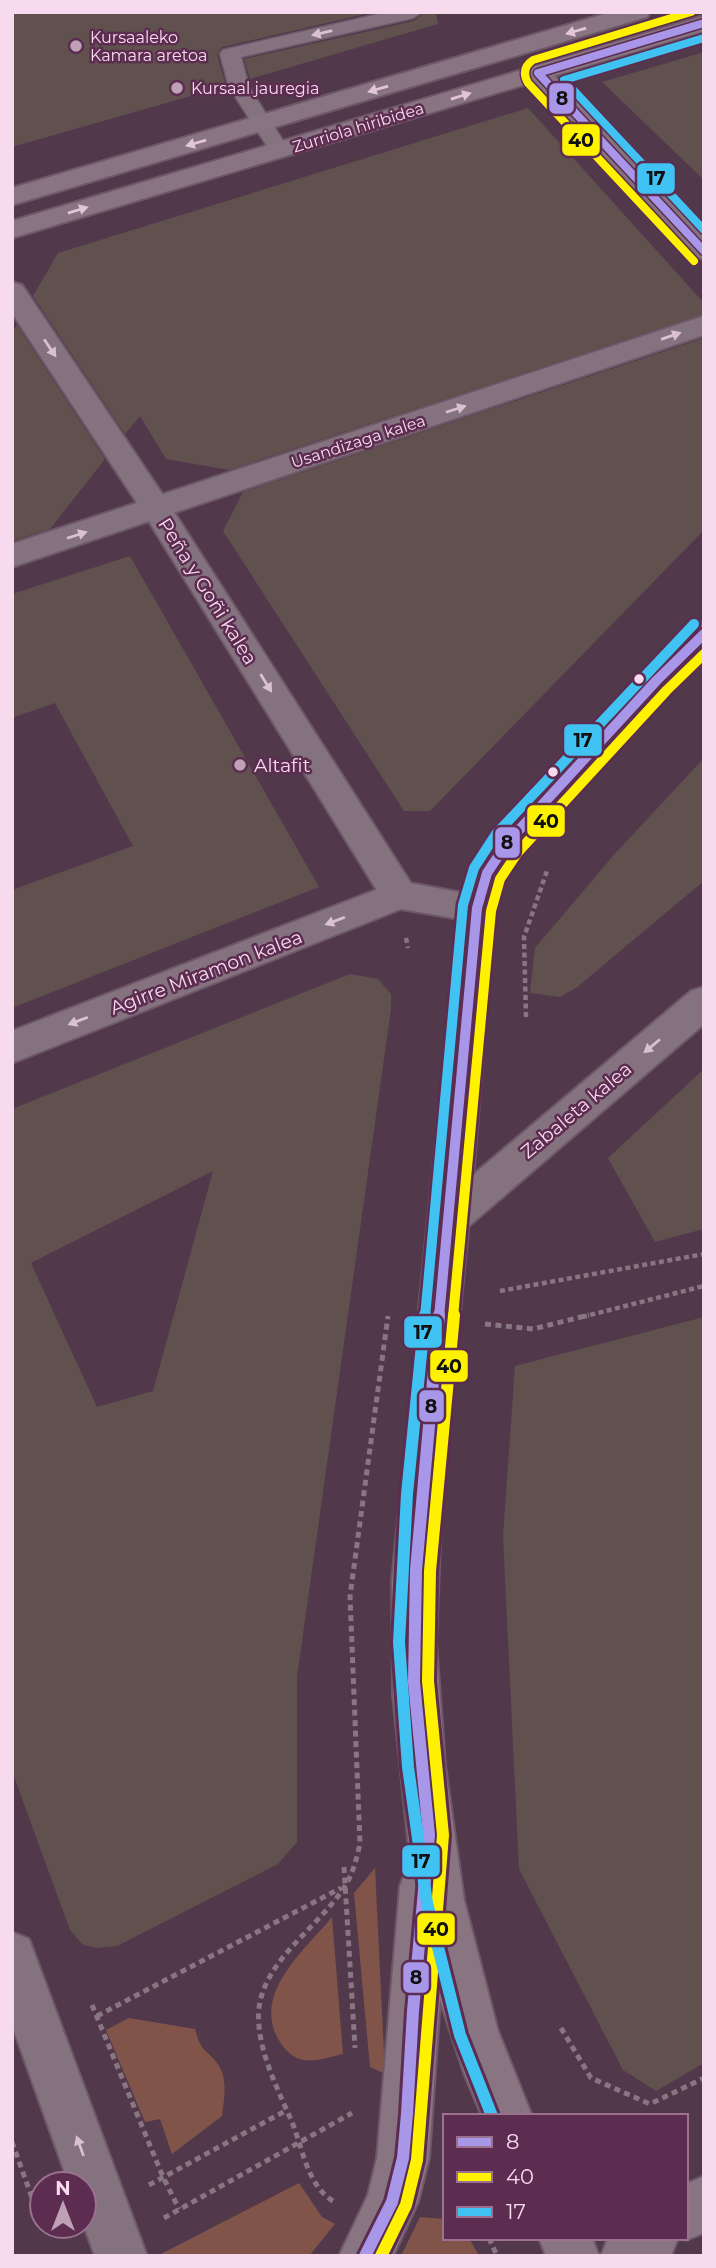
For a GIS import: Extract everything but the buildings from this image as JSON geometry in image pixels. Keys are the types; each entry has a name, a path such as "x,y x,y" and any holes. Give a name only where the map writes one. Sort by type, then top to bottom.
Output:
{"main road":[{"name":"Zurriola hiribidea","path":"12,197 638,12"},
{"name":"Zurriola hiribidea","path":"12,230 704,23"},
{"path":"506,2114 468,2016 451,1957 429,1835 414,1682 416,1570 477,908 486,873 507,843 657,680 704,634"},
{"path":"365,2256 392,2202 403,2158 429,1835"},
{"path":"688,2213 704,2202"},
{"path":"566,2240 573,2256"},
{"path":"627,2256 649,2240"}],"street":[{"path":"538,73 704,251"},
{"name":"Peña y Goñi kalea","path":"12,291 156,508 399,895"},
{"name":"Usandizaga kalea","path":"12,556 704,325"},
{"path":"399,895 477,908"},
{"name":"Agirre Miramon kalea","path":"12,1047 399,895"},
{"name":"Zabaleta kalea","path":"449,1219 704,1002"},
{"path":"12,1956 121,2256"}],"lane":[{"path":"279,150 239,87 230,54 413,12"}],"path":[{"path":"526,1017 524,937 547,868 557,858"},
{"path":"500,1291 704,1254"},
{"path":"344,1867 355,2053"},
{"path":"97,2016 345,1886"},
{"path":"92,2005 163,2177 179,2209"},
{"path":"561,2028 591,2078 650,2104 704,2078"},
{"path":"159,2221 358,2109"},
{"path":"104,2210 287,2110"},
{"path":"12,2143 28,2189"},
{"path":"490,2240 497,2256"}],"shaded area":[{"path":"375,1868 385,2074 370,2067 354,1893"},
{"path":"332,1917 343,2054 316,2060 301,2059 293,2056 280,2042 272,2025 272,2007 284,1975"},
{"path":"129,2018 195,2029 203,2048 215,2060 224,2077 222,2116 172,2154 160,2119 145,2122 106,2030"},
{"path":"299,2183 322,2217 335,2224 309,2256 162,2256 161,2254"},
{"path":"420,2217 443,2219 443,2240 470,2240 479,2256 401,2256"}],"transit line":[{"name":"40","path":"691,12 533,60 526,67 525,73 528,83 694,261"},
{"name":"8","path":"704,23 538,73 704,251"},
{"name":"17","path":"704,38 564,80 704,230"},
{"name":"17","path":"491,2114 460,2035 427,1903 408,1767 399,1642 407,1494 463,905 474,868 496,834 694,624"},
{"name":"8","path":"365,2256 392,2202 403,2158 407,2114 413,2011 429,1835 414,1682 416,1570 477,908 487,873 507,843 657,680 704,634"},
{"name":"40","path":"381,2256 406,2205 417,2160 421,2115 443,1835 428,1681 430,1571 491,911 500,879 518,852 667,690 704,654"}],"place":[{"name":"Kursaaleko Kamara aretoa","path":"76,46"},
{"name":"Kursaal jauregia","path":"177,88"},
{"name":"Altafit","path":"240,765"}]}
